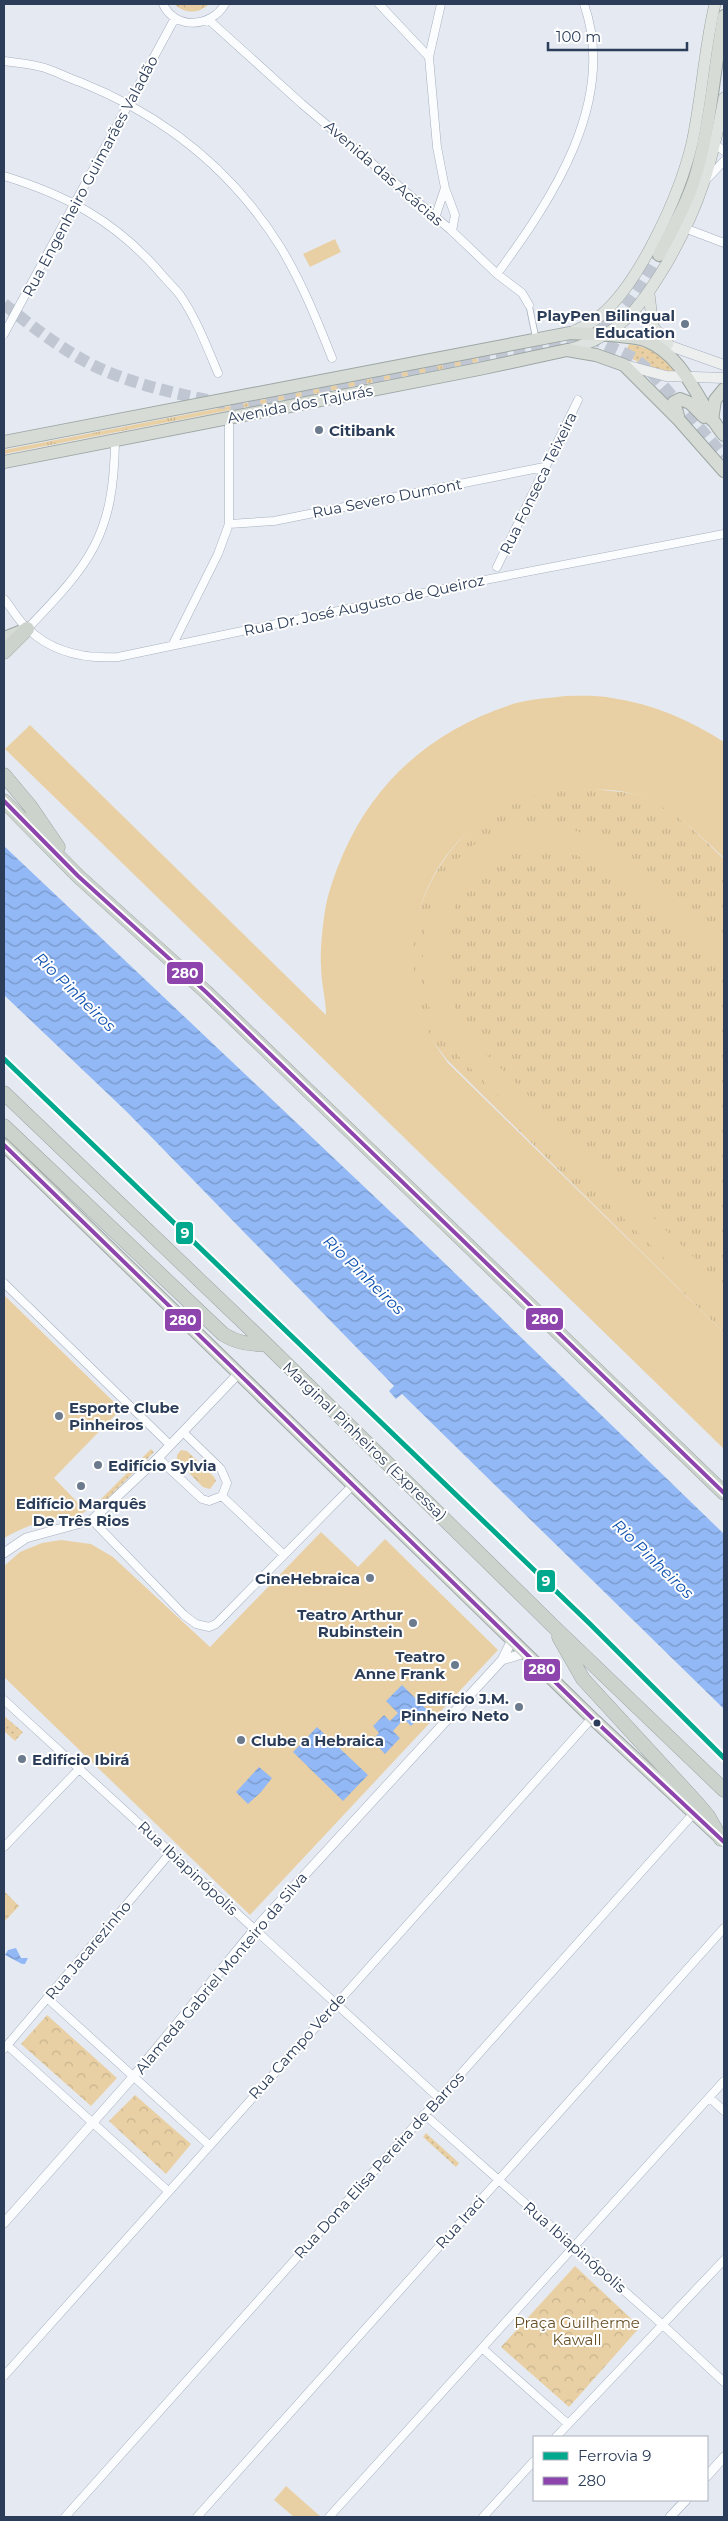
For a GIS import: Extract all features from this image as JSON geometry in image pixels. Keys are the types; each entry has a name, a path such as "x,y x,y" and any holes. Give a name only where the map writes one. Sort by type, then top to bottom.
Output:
{"highway":[{"path":"659,255 674,227 697,172 706,132 724,16"},
{"name":"Avenida dos Tajurás","path":"4,442 570,333 600,338 647,340"},
{"path":"647,340 667,354 687,377 718,428"},
{"path":"567,350 596,355 624,365 680,420 724,472"},
{"name":"Avenida dos Tajurás","path":"5,462 567,350"},
{"path":"718,428 715,400 724,389"},
{"path":"680,420 674,405 676,400 680,399 690,403 718,428"},
{"path":"4,638 27,629"},
{"path":"4,652 27,629"},
{"path":"4,775 30,806 78,876"},
{"path":"4,800 78,876 213,999 724,1493"},
{"name":"Marginal Pinheiros (Expressa)","path":"4,1093 266,1344 553,1626 724,1790"},
{"path":"4,1126 223,1334 234,1341 242,1343 266,1344"},
{"path":"4,1145 592,1718 723,1841"},
{"path":"553,1626 583,1679 708,1816 723,1841"}],"main road":[{"path":"570,333 591,323 614,301 637,271 659,230 686,162 702,86 715,4"},
{"name":"Avenida dos Tajurás","path":"567,350 600,338 631,315 649,294 687,228 720,148 724,98"},
{"path":"649,294 653,327 668,344"},
{"path":"614,301 614,308 618,314 631,315"},
{"path":"647,340 668,344 724,365"},
{"path":"624,365 654,374 724,378"}],"street":[{"path":"163,4 175,18 194,24 209,20 225,4"},
{"path":"379,4 429,57"},
{"path":"441,4 429,57 437,147 446,188 455,214 452,231"},
{"path":"497,274 549,199 570,158 581,126 590,90 593,48 590,25 584,4"},
{"name":"Rua Engenheiro Guimarães Valadão","path":"4,334 175,18"},
{"name":"Avenida das Acácias","path":"209,20 452,231 497,274 522,293 529,305 536,339"},
{"path":"4,60 45,68 129,103 198,150 228,179 256,212 280,248 301,285 332,358"},
{"path":"706,180 724,161"},
{"path":"4,176 42,188 76,203 114,228 147,258 179,294 218,374"},
{"path":"435,218 446,188"},
{"path":"687,228 724,243"},
{"name":"Rua Fonseca Teixeira","path":"497,567 578,400"},
{"path":"174,644 218,554 229,524 229,418"},
{"path":"27,629 62,593 86,564 98,544 109,510 114,481 115,440"},
{"name":"Rua Severo Dumont","path":"229,524 274,521 544,467"},
{"path":"708,535 724,528"},
{"path":"708,535 724,534"},
{"name":"Rua Dr. José Augusto de Queiroz","path":"4,599 27,629 42,641 63,651 96,658 118,657 708,535"},
{"path":"4,1283 170,1445"},
{"path":"4,1553 26,1538 92,1520 158,1458 238,1374"},
{"path":"158,1458 193,1493 202,1499 209,1501 222,1496 227,1482 221,1469 183,1432"},
{"path":"92,1520 184,1615 204,1627 216,1624 354,1484"},
{"path":"222,1496 284,1556"},
{"name":"Alameda Gabriel Monteiro da Silva","path":"4,2223 94,2123 254,1930 502,1660 512,1640"},
{"path":"502,1660 525,1653"},
{"name":"Rua Ibiapinópolis","path":"4,1700 439,2098"},
{"name":"Rua Campo Verde","path":"4,2376 335,2003 592,1718"},
{"path":"4,1848 80,1768"},
{"name":"Rua Dona Elisa Pereira de Barros","path":"65,2517 693,1814"},
{"name":"Rua Jacarezinho","path":"5,2047 171,1852"},
{"name":"Rua Iraci","path":"197,2517 724,1928"},
{"path":"47,1998 209,2145"},
{"path":"5,2047 94,2123 168,2191"},
{"path":"329,2517 576,2247 724,2081"},
{"path":"710,2098 724,2111"},
{"name":"Rua Ibiapinópolis","path":"424,2114 576,2247 724,2382"},
{"path":"557,2436 622,2366 664,2326 724,2260"},
{"path":"482,2348 568,2424"},
{"path":"708,2475 724,2457"},
{"path":"483,2517 533,2462"},
{"path":"670,2517 685,2501"}],"green space":[{"path":"174,4 209,4 201,10 192,12 183,10"},
{"path":"335,239 341,252 310,267 303,254"},
{"path":"629,344 643,347 657,354 669,362 679,373 651,369 625,355"},
{"path":"477,358 478,362 4,454 4,450"},
{"path":"565,696 606,697 642,704 684,720 724,742 724,858 695,831 664,808 640,796 625,792 576,790 540,794 508,806 479,823 455,845 436,872 422,903 415,937 414,973 418,1003 422,1018 430,1035 448,1063 724,1333 724,1449 5,749 30,725 326,1015 321,972 321,942 327,900 344,852 374,800 392,778 413,758 461,726 488,713 516,703"},
{"path":"595,789 634,794 660,805 683,821 724,859 724,1333 447,1060 426,1028 415,996 412,962 415,929 424,897 439,867 459,841 484,818 523,797 564,790"},
{"path":"527,824 561,826 604,844 667,889 724,936 724,965 611,877 590,863 569,852 549,846 540,846 523,848 507,854 492,862 475,876 462,893 453,911 448,931 446,952 447,974 451,995 458,1015 479,1047 724,1287 724,1317 462,1060 442,1032 430,1009 425,993 423,946 429,912 441,882 462,855 476,844 492,835"},
{"name":"Esporte Clube Pinheiros","path":"4,1295 121,1409 54,1478 86,1511 72,1517 36,1523 4,1538"},
{"path":"151,1449 154,1452 95,1511 92,1508"},
{"path":"181,1450 187,1451 214,1477 216,1481 210,1489 203,1487 177,1461 177,1455"},
{"name":"Clube a Hebraica","path":"321,1532 358,1567 385,1539 498,1650 250,1915 4,1677 4,1566 20,1552 42,1543 61,1540 91,1544 113,1557 210,1647"},
{"path":"4,1716 23,1732 15,1741 4,1731"},
{"path":"4,1891 19,1906 4,1922"},
{"path":"47,2015 117,2078 91,2106 21,2044"},
{"path":"135,2095 191,2144 166,2174 109,2121"},
{"path":"426,2133 459,2163 456,2167 423,2137"},
{"name":"Praça Guilherme Kawall","path":"575,2266 640,2327 569,2407 501,2347"},
{"path":"286,2486 321,2517 294,2517 274,2500"}],"water":[{"name":"Rio Pinheiros","path":"4,846 431,1250 724,1534 724,1709 402,1394 396,1399 389,1391 394,1386 127,1112 4,995"},
{"path":"402,1685 427,1710 411,1726 404,1719 393,1731 400,1738 385,1754 372,1740 379,1733 373,1726 384,1715 390,1721 398,1713 386,1701"},
{"path":"317,1727 368,1775 343,1801 293,1752"},
{"path":"259,1767 272,1778 248,1804 236,1792"},
{"path":"16,1948 21,1958 28,1958 25,1964 5,1955 8,1950"}],"tunnel":[{"path":"4,304 33,327 74,355 121,377 187,396 247,406 585,339 601,331 621,313 639,290 659,255"},
{"path":"590,337 634,358 651,372 724,456"}],"rail line":[{"name":"9","path":"4,1059 588,1622 724,1758"}],"transit line":[{"name":"280","path":"4,801 78,876 206,992 724,1493"},
{"name":"280","path":"4,1145 592,1718 724,1842"}],"place":[{"name":"PlayPen Bilingual Education","path":"685,324"},
{"name":"Citibank","path":"319,430"},
{"name":"Esporte Clube Pinheiros","path":"59,1416"},
{"name":"Edifício Sylvia","path":"98,1465"},
{"name":"Edifício Marquês De Três Rios","path":"81,1486"},
{"name":"CineHebraica","path":"370,1578"},
{"name":"Teatro Arthur Rubinstein","path":"413,1623"},
{"name":"Teatro Anne Frank","path":"455,1665"},
{"name":"Edifício J.M. Pinheiro Neto","path":"519,1707"},
{"name":"Clube a Hebraica","path":"241,1740"},
{"name":"Edifício Ibirá","path":"22,1759"}]}
